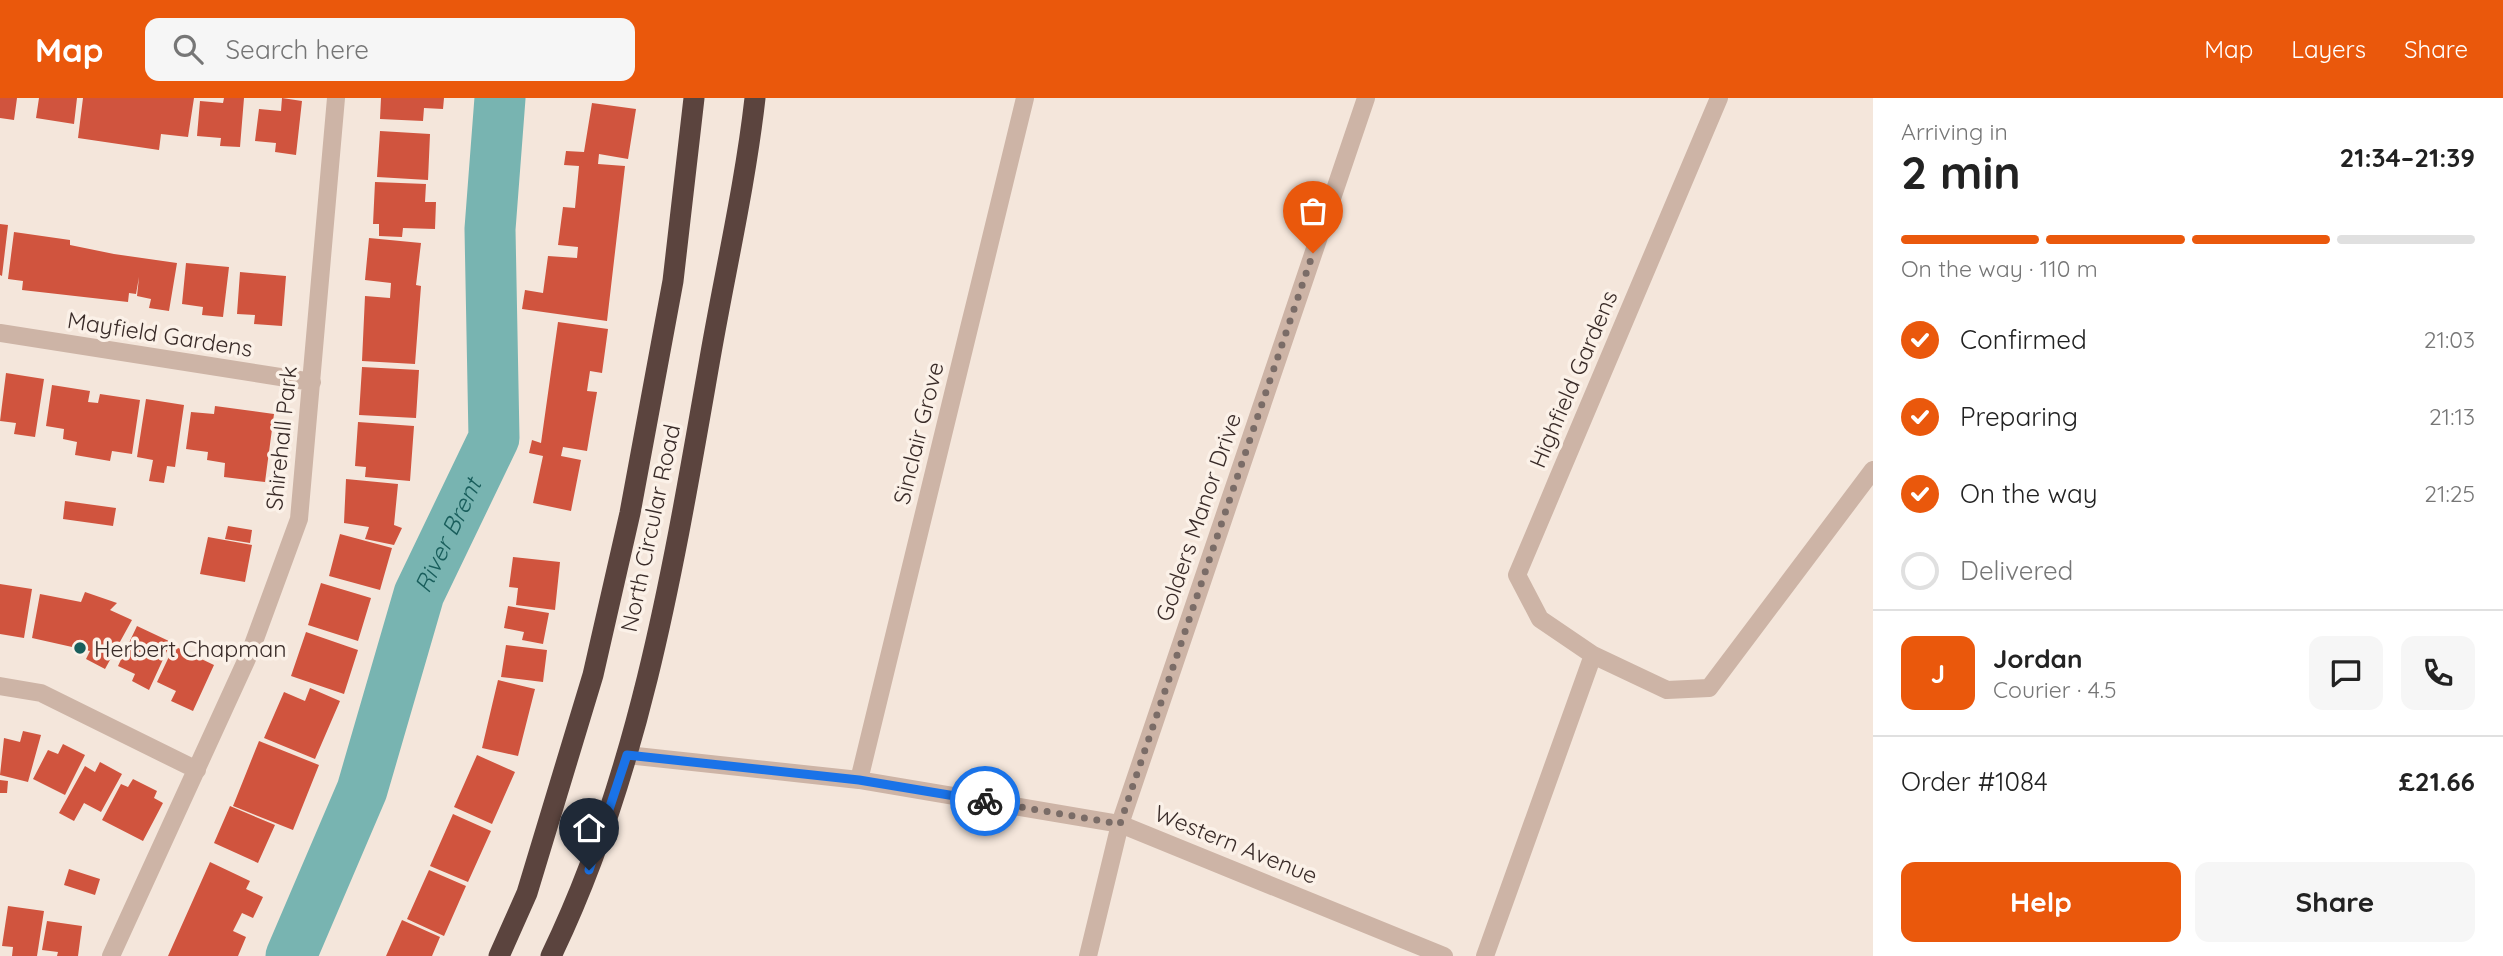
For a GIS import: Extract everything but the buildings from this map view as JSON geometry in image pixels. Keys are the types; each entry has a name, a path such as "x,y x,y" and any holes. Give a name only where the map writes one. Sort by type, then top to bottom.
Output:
{"highway":[{"name":"North Circular Road","path":"499,956 527,892 597,661 630,513 673,281 694,98"},
{"name":"North Circular Road","path":"551,956 582,893 627,755 677,547 755,98"}],"street":[{"name":"Shirehall Park","path":"111,956 251,650 299,519 336,98"},
{"name":"Sinclair Grove","path":"859,780 1025,98"},
{"name":"Golders Manor Drive","path":"1088,956 1120,824 1366,98"},
{"name":"Highfield Gardens","path":"1719,98 1517,575 1540,619 1593,655 1667,690 1709,688 1873,470"},
{"name":"Mayfield Gardens","path":"0,333 312,382"},
{"path":"1485,956 1593,655"},
{"path":"0,686 41,693 197,770"},
{"name":"Western Avenue","path":"627,755 859,780 1120,824 1444,956"}],"green space":[{"path":"493,98 514,98 500,310 500,370 507,427 501,456 491,490 440,579 425,616 406,716 386,776 305,956 274,956 316,855 348,792 369,737 386,683 396,623 408,583 424,550 467,483 476,431 473,369 476,252 489,162"}],"waterway":[{"name":"River Brent","path":"291,956 362,790 419,594 494,438 490,229 500,98"}],"way so far":[{"path":"985,801 1120,824 1313,253"}],"place":[{"name":"Herbert Chapman","path":"80,648"}],"route":[{"path":"589,870 627,755 859,780 985,801"}]}
